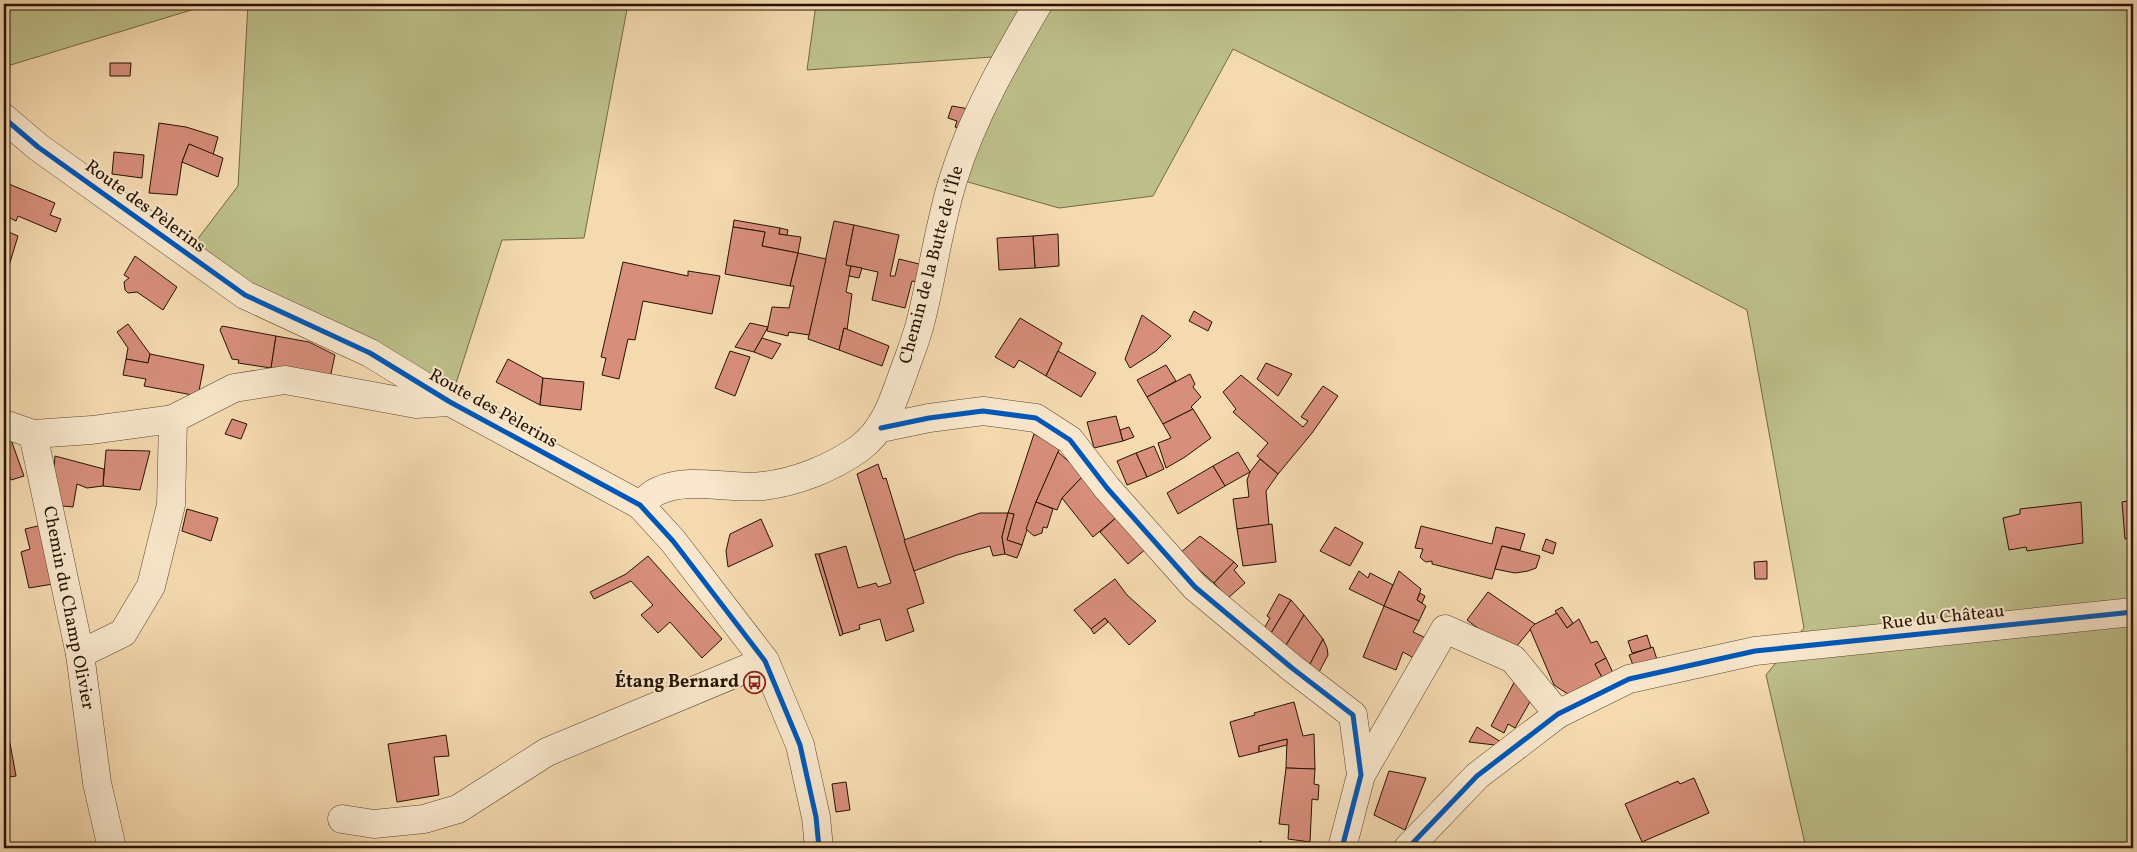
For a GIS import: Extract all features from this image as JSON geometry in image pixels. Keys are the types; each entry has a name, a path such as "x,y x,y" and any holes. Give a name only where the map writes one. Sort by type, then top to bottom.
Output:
{"street":[{"name":"Chemin de la Butte de l'Île","path":"640,505 657,491 676,486 698,484 761,486 797,480 830,466 860,447 881,428 897,391 921,322 954,178 966,144 1008,56 1038,4"},
{"name":"Route des Pèlerins","path":"4,118 38,147 245,295 370,353 450,402 640,505 673,541 765,661 800,745 816,817 819,848"},
{"path":"4,424 33,434 92,430 173,419 234,388 285,380 416,404 450,402"},
{"path":"881,428 929,418 983,411 1036,418 1070,440 1107,488 1195,587 1292,668 1353,715 1361,775"},
{"path":"80,654 123,633 151,586 171,505 173,419"},
{"name":"Chemin du Champ Olivier","path":"33,434 80,654 97,783 112,848"},
{"name":"Rue du Château","path":"1408,848 1477,776 1558,714 1629,679 1755,651 2133,612"},
{"path":"1342,848 1361,775 1445,629 1513,659 1558,714"},
{"path":"342,819 374,824 424,819 458,809 547,752 765,661"}],"green space":[{"path":"4,4 211,4 4,67"},
{"path":"248,4 628,4 584,238 502,240 450,402 187,253 238,186"},
{"path":"816,4 2133,4 2133,848 1806,848 1766,675 1804,628 1747,310 1566,215 1233,49 1153,196 1059,208 954,178 1007,56 807,70"}],"building":[{"path":"110,63 131,63 130,76 110,76"},
{"path":"952,106 969,109 963,129 955,127 957,121 948,118"},
{"path":"159,123 186,127 218,137 213,155 189,144 182,162 177,195 149,193"},
{"path":"189,144 223,158 218,177 182,162"},
{"path":"114,152 144,155 142,178 112,174"},
{"path":"4,182 55,203 50,215 61,219 56,232 18,216 16,221 4,215"},
{"path":"734,220 780,228 779,234 801,237 798,253 762,246 765,232 733,227"},
{"path":"834,221 854,225 846,265 851,266 846,292 852,294 847,330 844,328 839,350 808,339"},
{"path":"854,225 899,235 890,276 895,276 899,259 923,265 917,282 912,281 905,308 872,300 878,272 846,265"},
{"path":"733,227 765,232 762,246 798,253 790,286 725,274"},
{"path":"780,228 788,230 787,235 779,234"},
{"path":"4,230 18,236 8,269 4,267"},
{"path":"1058,234 1059,266 1035,268 1033,236"},
{"path":"1033,236 1035,268 999,270 997,238"},
{"path":"798,253 826,259 809,335 789,332 788,336 767,331 772,307 789,308 794,286 790,286"},
{"path":"135,256 177,287 163,310 137,292 128,293 125,290 124,282 129,278 124,275"},
{"path":"623,262 688,276 688,271 720,276 712,314 643,301 635,340 628,339 619,379 602,375 606,358 601,357"},
{"path":"851,266 862,268 859,278 849,276"},
{"path":"1194,311 1212,322 1208,331 1189,321"},
{"path":"1142,315 1171,336 1156,351 1130,368 1125,359"},
{"path":"1020,318 1062,343 1046,376 1019,360 1014,368 995,357"},
{"path":"750,323 768,327 754,352 735,347"},
{"path":"128,324 150,354 148,363 126,359 128,348 117,332"},
{"path":"222,326 276,336 271,368 238,363 239,360 232,359 220,330"},
{"path":"844,328 889,346 882,366 839,350"},
{"path":"276,336 309,342 335,355 330,378 271,368"},
{"path":"762,338 781,344 772,359 754,352"},
{"path":"730,351 750,357 735,396 715,388"},
{"path":"1058,351 1096,373 1081,397 1046,376"},
{"path":"150,354 204,365 198,396 144,386 146,379 123,375 126,359 148,363"},
{"path":"508,359 543,378 540,405 496,382"},
{"path":"1266,363 1292,374 1278,396 1257,379"},
{"path":"1166,365 1176,381 1147,397 1137,380"},
{"path":"1190,374 1195,384 1193,387 1201,397 1191,407 1193,409 1163,424 1147,397"},
{"path":"1241,375 1303,427 1308,421 1301,417 1323,386 1338,396 1312,433 1278,474 1257,456 1268,443 1233,412 1236,409 1223,392"},
{"path":"543,378 584,382 581,410 540,405"},
{"path":"1193,409 1211,438 1166,468 1158,443 1171,438 1163,424"},
{"path":"1116,416 1123,441 1094,448 1087,422"},
{"path":"232,419 247,424 241,439 225,434"},
{"path":"1129,427 1134,437 1123,441 1120,430"},
{"path":"1034,434 1060,448 1036,502 1022,545 1007,540 1014,514 1008,513"},
{"path":"10,437 24,476 11,480 7,470 4,471 4,439"},
{"path":"1154,446 1164,469 1147,477 1136,453"},
{"path":"106,450 150,451 140,490 103,486"},
{"path":"1058,452 1084,475 1062,498 1057,510 1036,502"},
{"path":"1238,452 1250,472 1225,486 1213,466"},
{"path":"1136,453 1147,477 1127,485 1117,461"},
{"path":"55,456 104,469 103,486 87,488 77,484 73,507 53,505"},
{"path":"1260,459 1278,474 1266,491 1269,525 1237,529 1233,499 1249,497 1247,480 1250,472"},
{"path":"878,464 883,479 886,478 924,603 907,609 914,631 886,641 880,619 859,625 860,629 843,634 819,554 846,546 858,588 876,583 878,587 891,583 857,474"},
{"path":"1213,466 1225,486 1178,514 1167,493"},
{"path":"1084,475 1118,516 1093,537 1062,498"},
{"path":"2133,500 2133,538 2125,539 2122,502"},
{"path":"1036,502 1053,509 1047,528 1043,527 1042,533 1034,536 1026,529"},
{"path":"2081,502 2083,543 2027,551 2026,547 2009,550 2003,518 2020,514 2020,509"},
{"path":"187,509 218,518 211,541 182,531"},
{"path":"980,513 1008,513 1002,537 1005,554 993,556 990,546 957,555 914,571 904,540"},
{"path":"1008,513 1014,514 1007,540 1022,545 1017,558 1005,554 1002,537"},
{"path":"1118,516 1147,548 1128,564 1100,532"},
{"path":"761,519 773,546 728,567 726,551 730,534"},
{"path":"1272,524 1276,562 1243,566 1237,529"},
{"path":"42,525 53,584 29,588 21,552 30,549 25,529"},
{"path":"1421,526 1492,544 1496,527 1525,534 1520,550 1502,546 1492,579 1423,560 1420,557 1423,549 1415,548"},
{"path":"1335,527 1363,543 1350,566 1320,551"},
{"path":"1200,536 1234,562 1214,583 1180,553"},
{"path":"1546,539 1556,543 1553,554 1542,550"},
{"path":"1502,546 1540,556 1536,568 1515,573 1495,569"},
{"path":"815,554 819,554 843,634 840,636"},
{"path":"648,556 722,639 702,658 670,622 658,633 641,615 653,605 631,581 594,599 590,592 626,574"},
{"path":"1767,561 1767,579 1755,579 1754,562"},
{"path":"1234,562 1238,566 1234,570 1245,583 1228,598 1214,583"},
{"path":"1359,571 1368,578 1370,573 1393,585 1384,606 1349,589"},
{"path":"1399,571 1421,589 1417,600 1426,606 1419,621 1384,606"},
{"path":"1115,579 1127,595 1156,621 1129,645 1105,618 1091,629 1074,610"},
{"path":"1488,592 1535,624 1511,653 1467,620"},
{"path":"1420,593 1425,596 1422,603 1417,600"},
{"path":"1279,594 1291,600 1268,638 1262,632 1270,618 1267,616"},
{"path":"1291,600 1304,615 1282,652 1268,638"},
{"path":"1384,606 1419,621 1413,632 1428,639 1419,661 1403,652 1396,670 1363,657"},
{"path":"1562,607 1573,623 1567,628 1555,611"},
{"path":"1557,613 1567,628 1579,619 1591,643 1597,641 1606,658 1595,664 1605,683 1574,698 1554,685 1530,629 1535,624"},
{"path":"1304,615 1323,639 1308,668 1282,652"},
{"path":"1105,618 1108,622 1094,634 1091,629"},
{"path":"1647,635 1651,648 1632,653 1628,641"},
{"path":"1323,639 1328,655 1317,676 1308,668"},
{"path":"1653,647 1658,663 1635,670 1629,655"},
{"path":"1606,658 1616,679 1605,683 1595,664"},
{"path":"1517,677 1535,693 1515,728 1508,724 1504,733 1491,726"},
{"path":"1294,702 1303,736 1314,734 1315,769 1286,768 1287,739 1259,746 1259,752 1239,757 1230,722"},
{"path":"1477,727 1501,742 1495,745 1469,742"},
{"path":"446,735 449,756 434,757 439,795 397,802 388,744"},
{"path":"9,738 16,776 4,778 4,739"},
{"path":"1287,739 1287,745 1259,752 1259,746"},
{"path":"1286,768 1315,769 1314,784 1319,785 1318,800 1312,799 1310,842 1288,839 1289,825 1279,824"},
{"path":"1389,771 1426,778 1405,830 1374,815"},
{"path":"1694,778 1709,813 1642,842 1625,804 1678,781 1680,784"},
{"path":"846,782 850,810 836,812 832,784"},
{"path":"1260,841 1272,848 1256,848"}],"cycle path":[{"path":"4,118 38,147 245,295 370,353 450,402 640,505 673,541 765,661 800,745 816,817 819,848"},
{"path":"881,428 929,418 983,411 1036,418 1070,440 1107,488 1195,587 1292,668 1353,715 1361,775 1342,848"},
{"path":"1408,848 1477,776 1558,714 1629,679 1755,651 2133,612"}],"place":[{"name":"Étang Bernard","path":"755,682"}]}
